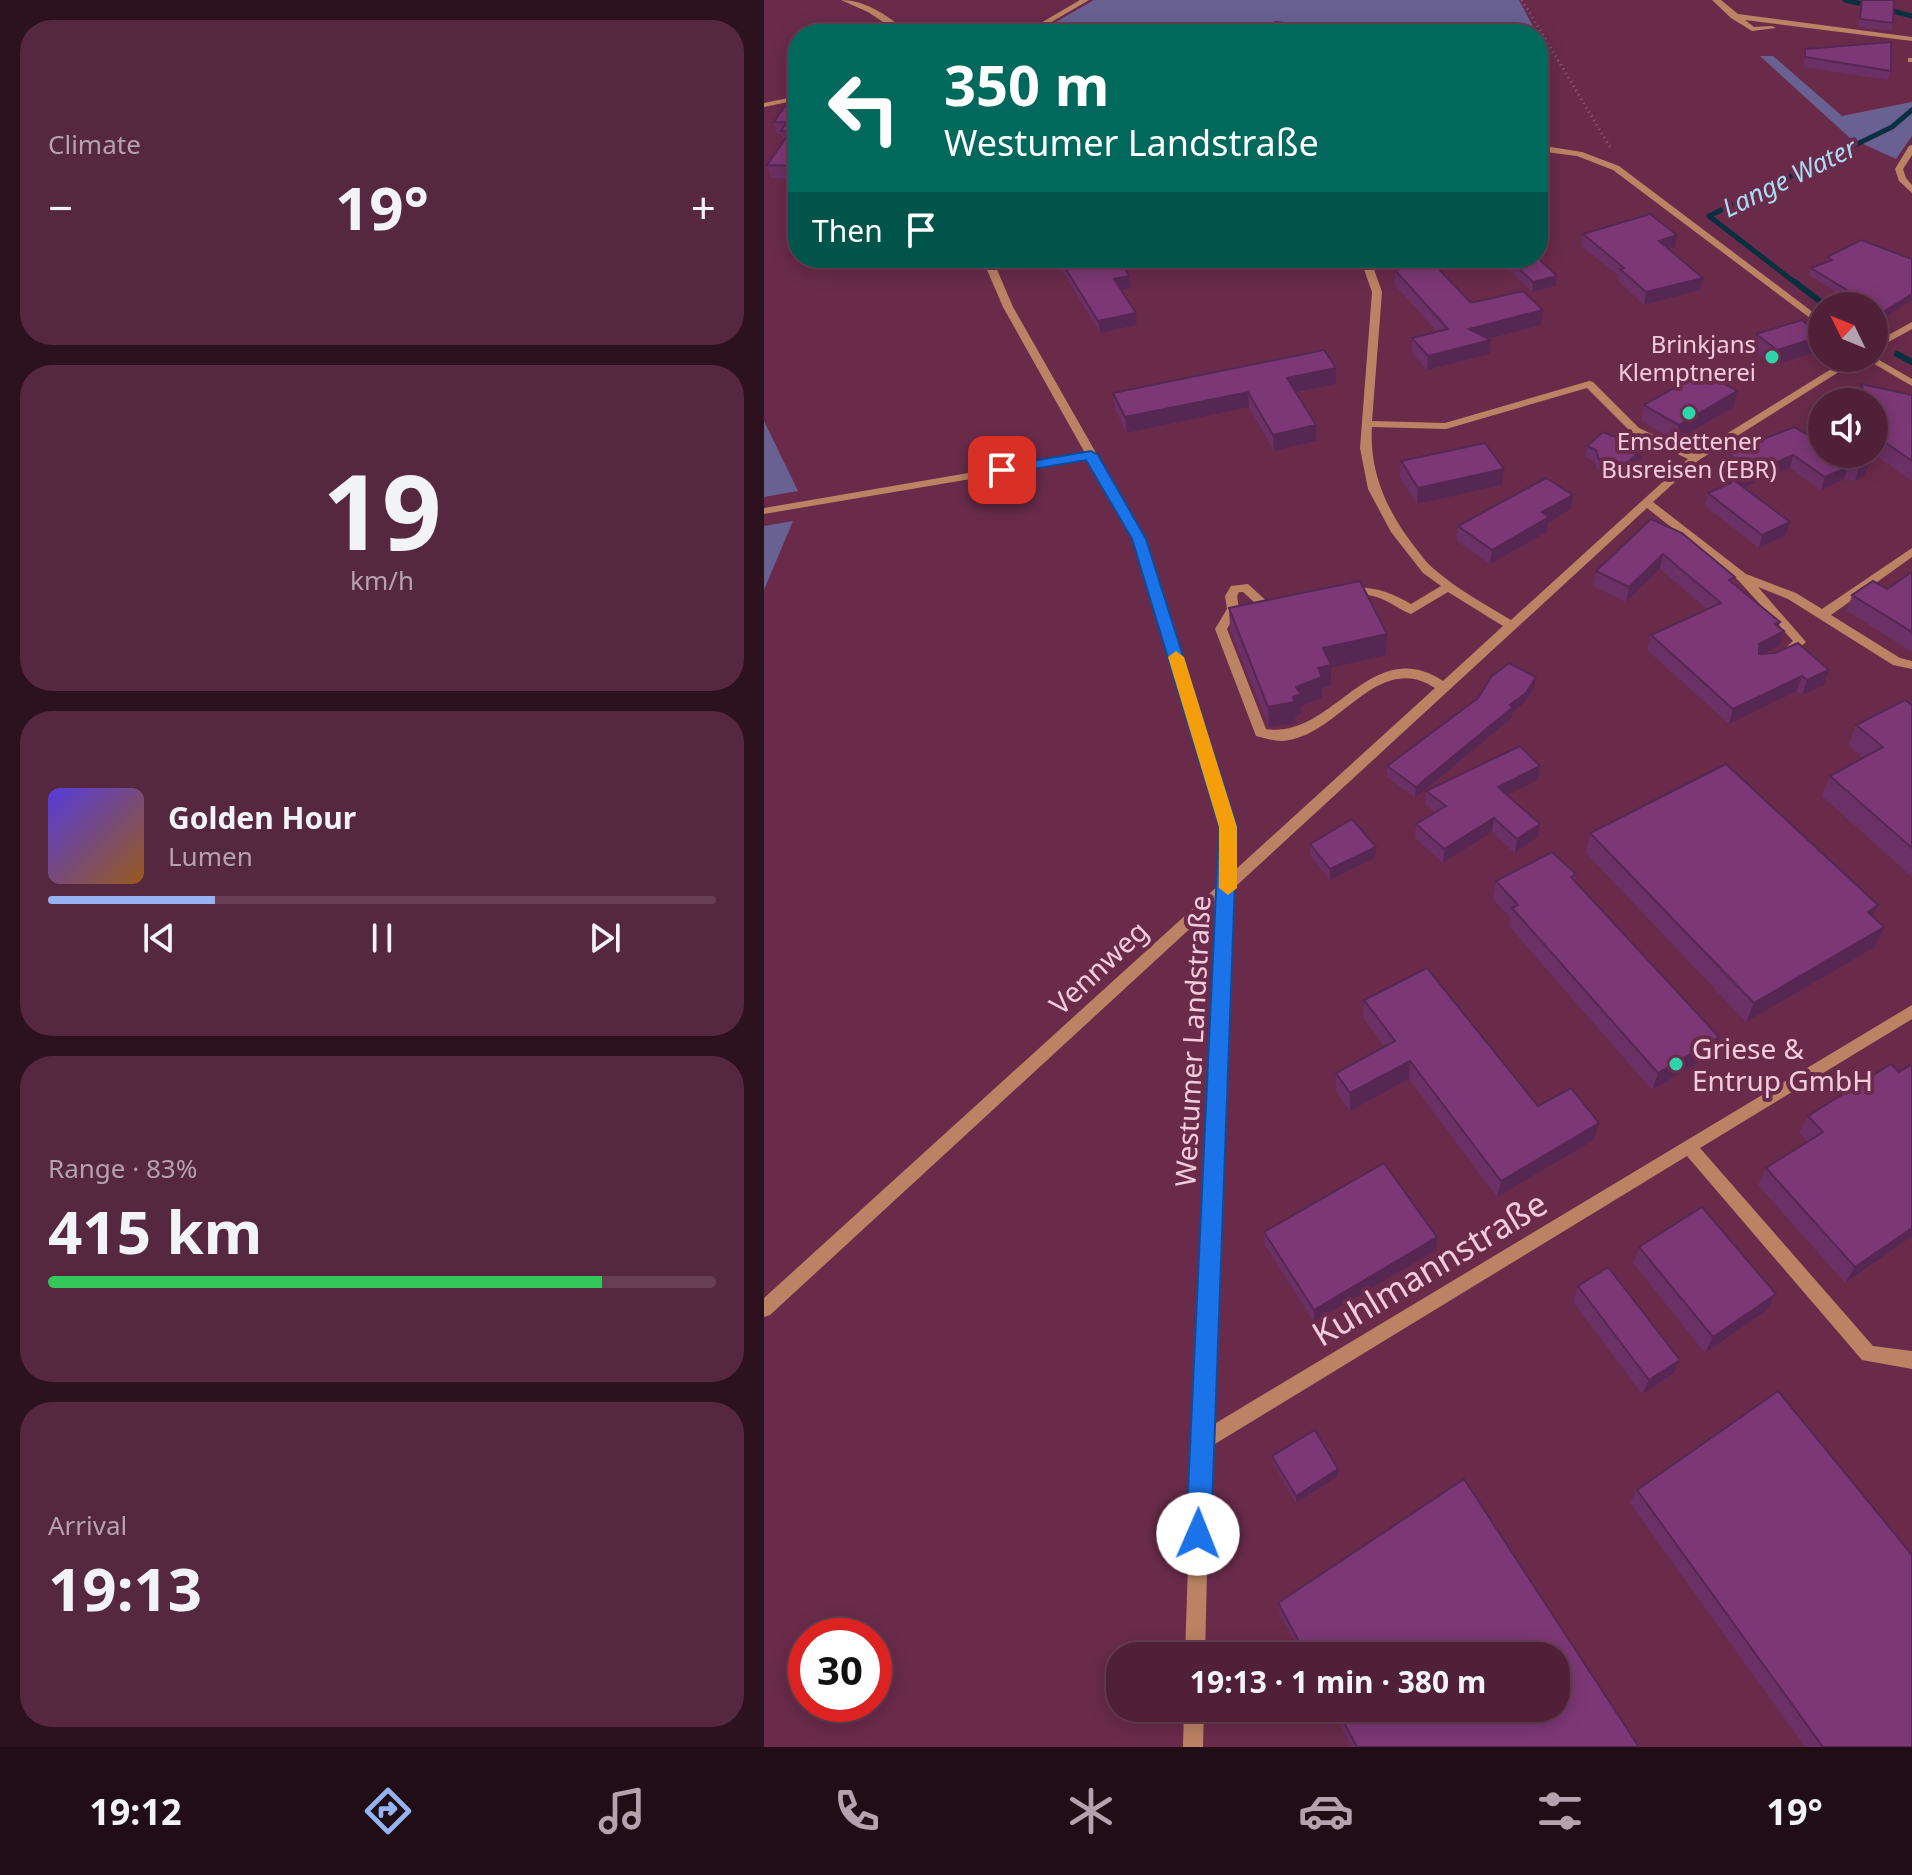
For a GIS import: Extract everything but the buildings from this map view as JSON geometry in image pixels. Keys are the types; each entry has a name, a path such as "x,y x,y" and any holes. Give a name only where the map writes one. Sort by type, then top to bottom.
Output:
{"street":[{"path":"845,0 871,10 891,24"},
{"path":"1043,24 1085,0"},
{"path":"1716,0 1734,16 1912,39"},
{"path":"764,105 788,100"},
{"path":"1912,148 1899,169 1902,179 1912,190"},
{"path":"1548,150 1602,160 1616,168 1808,313"},
{"name":"Westumer Landstraße","path":"991,268 1008,307 1139,539 1228,827 1195,1642"},
{"path":"1369,268 1377,292 1365,448 1374,489 1395,529 1427,570 1512,626"},
{"path":"1888,339 1912,325"},
{"path":"1888,369 1912,383"},
{"name":"Vennweg","path":"764,1309 1695,458 1833,372"},
{"path":"1366,424 1446,426 1589,384 1635,430 1695,458"},
{"path":"764,511 1091,455"},
{"path":"1646,502 1742,577 1800,642 1795,648 1772,659"},
{"path":"1824,614 1912,552"},
{"path":"1742,577 1771,586 1824,614 1897,662 1912,665"},
{"path":"1333,595 1357,590 1379,592 1411,610 1449,586"},
{"path":"1282,607 1270,610 1244,587 1235,589 1231,596 1233,609 1221,629 1261,733 1273,738 1308,728 1389,676 1406,672 1423,675 1444,688"},
{"name":"Kuhlmannstraße","path":"1201,1442 1912,1011"},
{"path":"1688,1146 1868,1354 1912,1360"},
{"path":"1193,1747 1194,1722"}],"path":[{"path":"1522,0 1536,24"},
{"path":"1548,43 1610,147 1602,160"}],"shaded area":[{"path":"1094,0 1519,0 1532,24 1052,24"},
{"path":"1760,56 1773,56 1842,116 1912,102 1912,136 1896,159 1850,138"},
{"path":"764,421 798,491 764,497"},
{"path":"793,521 764,590 764,526"}],"waterway":[{"name":"Lange Water","path":"1845,0 1867,5"},
{"name":"Lange Water","path":"1885,9 1912,16"},
{"name":"Lange Water","path":"1797,284 1709,216 1892,127 1912,110"},
{"name":"Lange Water","path":"1795,282 1808,292"},
{"name":"Lange Water","path":"1897,354 1912,362"}],"slow traffic":[{"path":"1176,657 1228,827 1228,888"}],"place":[{"name":"Brinkjans Klemptnerei","path":"1772,357"},
{"name":"Emsdettener Busreisen (EBR)","path":"1689,413"},
{"name":"Griese & Entrup GmbH","path":"1676,1064"}],"route":[{"path":"1002,470 1091,455 1139,539 1228,827 1198,1534"}]}
